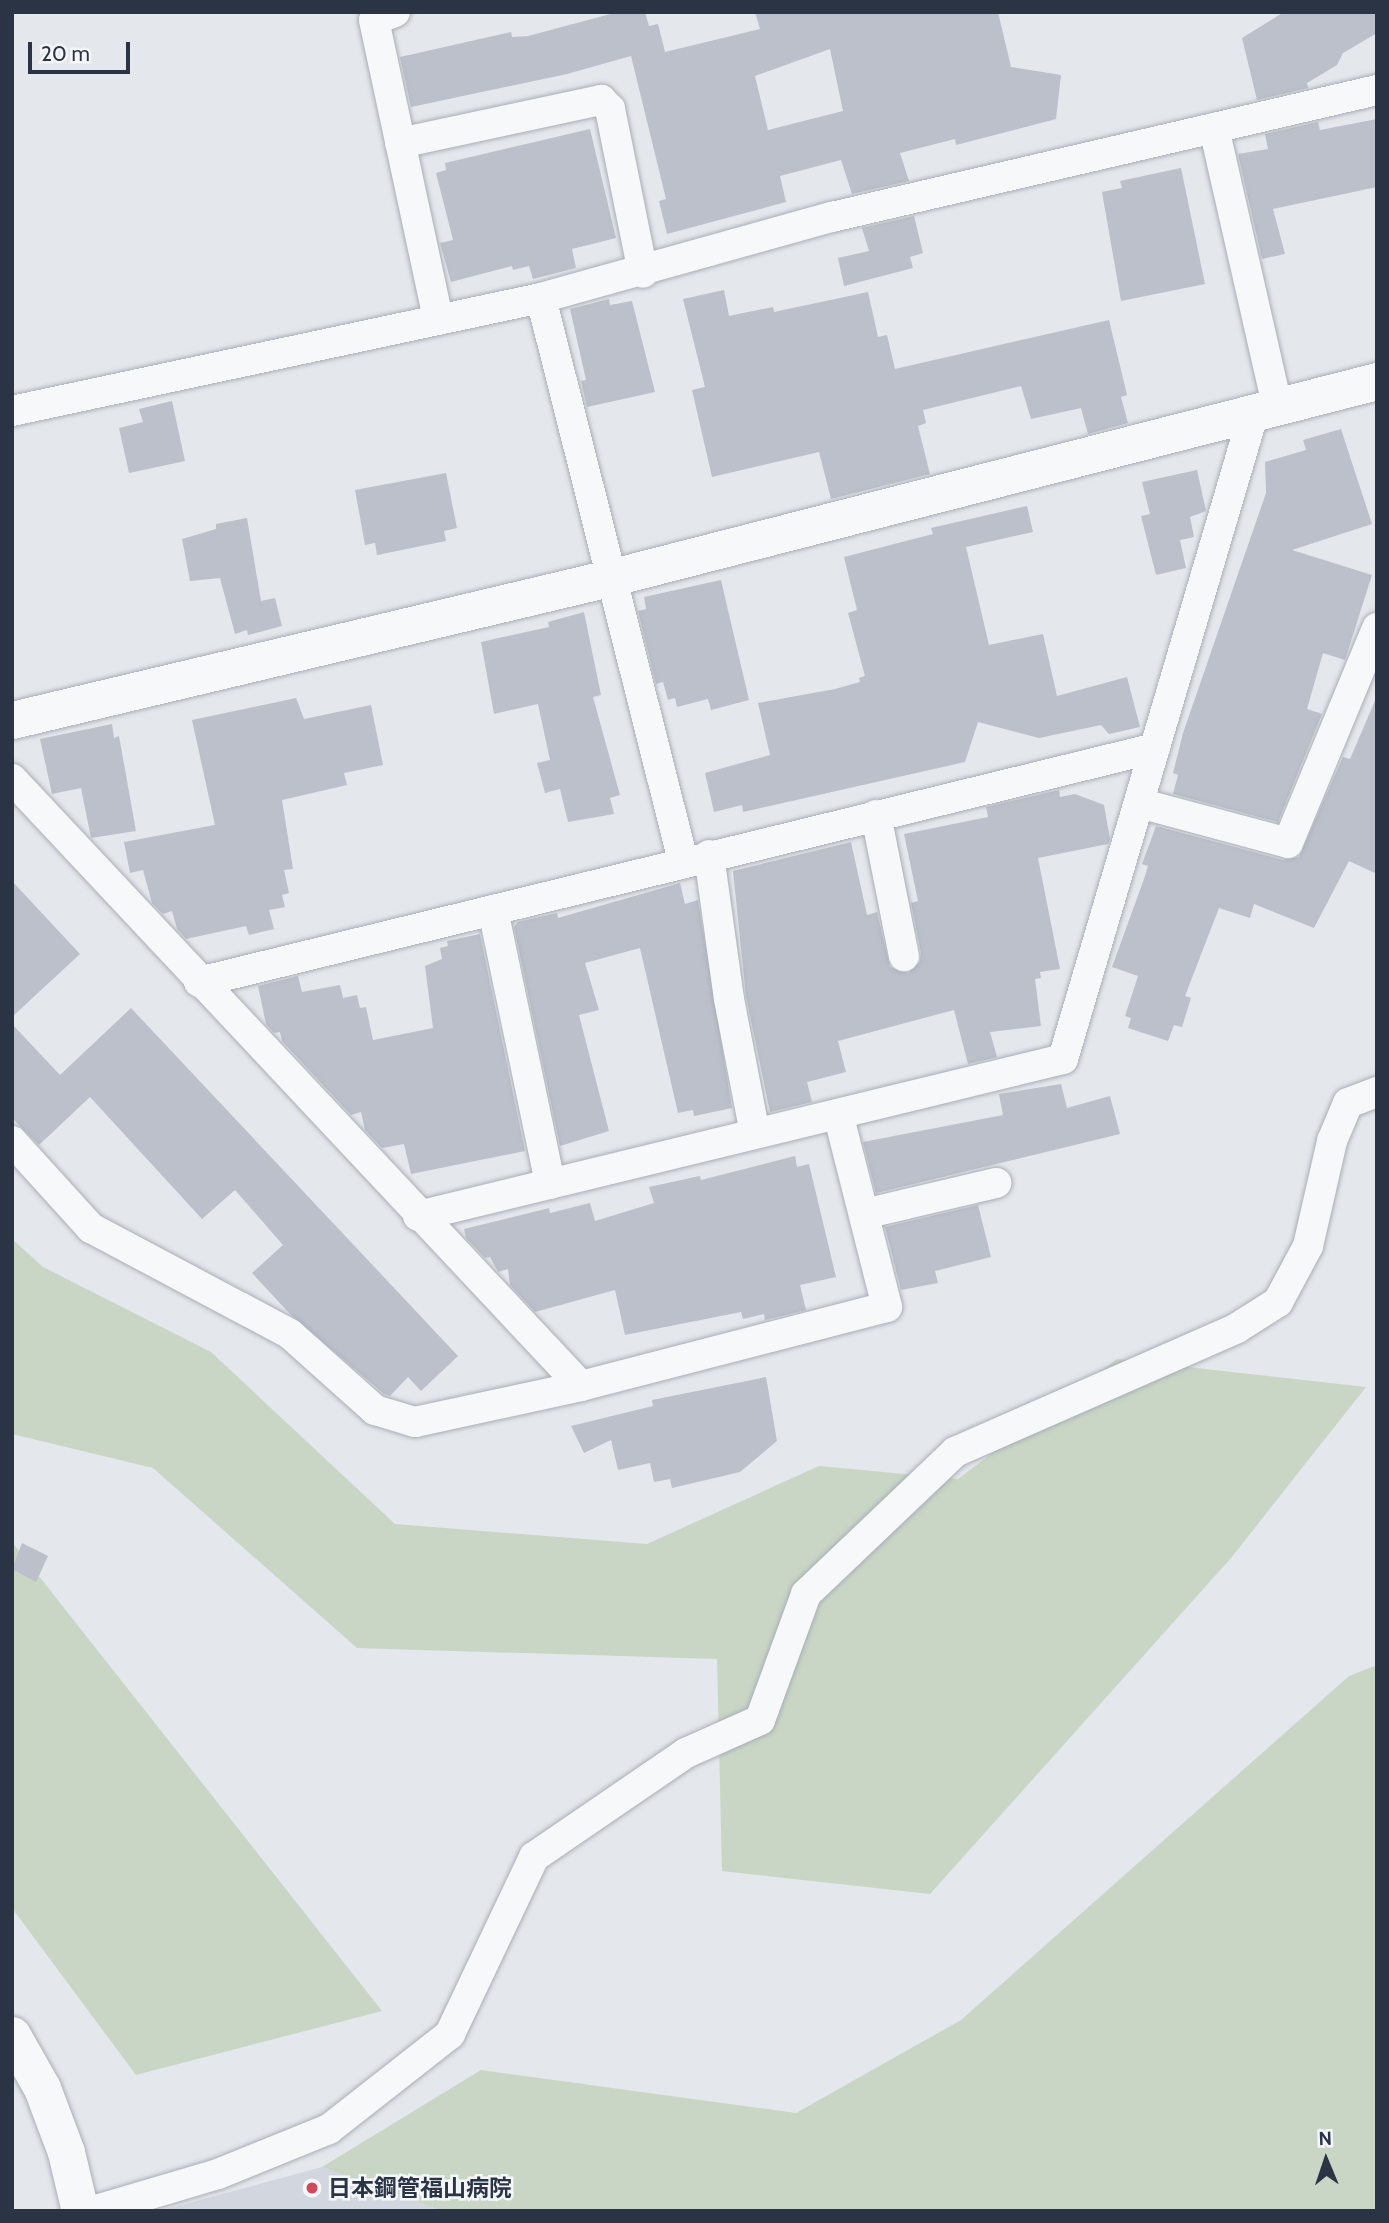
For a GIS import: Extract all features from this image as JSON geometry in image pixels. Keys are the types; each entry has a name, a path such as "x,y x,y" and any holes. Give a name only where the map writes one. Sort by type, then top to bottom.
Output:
{"street":[{"path":"395,12 374,20 438,318"},
{"path":"12,411 541,298 643,273 832,217 1377,90"},
{"path":"400,143 601,100 610,109 643,273"},
{"path":"418,1216 1063,1059 1155,748 1266,412 1214,128"},
{"path":"541,298 609,578 696,858 729,999 755,1134"},
{"path":"12,720 609,578 1266,412 1377,381"},
{"path":"1139,803 1288,843 1377,628"},
{"path":"199,982 696,858 1155,748"},
{"path":"12,779 418,1216 581,1386"},
{"path":"876,815 904,956"},
{"path":"493,909 550,1184"},
{"path":"93,2211 218,2174 329,2129 450,2034 534,1857 686,1754 760,1720 806,1594 955,1452 1237,1328 1278,1302 1308,1246 1332,1141 1348,1103 1377,1093"},
{"path":"12,1141 91,1228 290,1334 374,1410 415,1422 581,1386 887,1307 838,1114"},
{"path":"864,1214 996,1183"},
{"path":"12,2035 42,2088 66,2152 80,2211"}],"shaded area":[{"name":"日本鋼管福山病院","path":"322,2167 442,2211 167,2211 167,2209"}],"green space":[{"path":"12,1239 43,1267 211,1352 395,1524 647,1544 819,1466 958,1479 1117,1359 1366,1387 1231,1558 930,1894 722,1871 717,1659 357,1648 153,1468 12,1434"},
{"path":"12,1542 382,2011 136,2075 12,1908"},
{"path":"1377,1665 1377,2211 442,2211 322,2167 481,2070 796,2113 961,2020 1349,1676"}],"building":[{"path":"618,12 645,12 649,26 658,24 665,52 760,29 755,12 998,12 1011,67 1061,75 1056,119 956,145 955,139 900,153 909,181 852,194 841,160 780,176 786,202 667,234 659,201 666,199 631,56 567,74 411,107 400,57 511,32 512,37 528,36","holes":["830,49 843,111 768,130 755,76"]},
{"path":"1284,12 1377,12 1377,33 1343,53 1337,65 1307,83 1308,88 1257,100 1242,38"},
{"path":"1377,119 1377,187 1273,209 1285,254 1262,259 1238,154 1268,149 1265,134 1318,122 1320,130"},
{"path":"590,129 616,238 572,249 576,268 533,279 529,266 513,270 512,266 451,282 440,243 453,240 436,173 446,170 445,163"},
{"path":"1181,168 1205,284 1121,301 1102,192 1122,188 1120,181"},
{"path":"914,216 923,253 910,257 913,268 844,286 838,258 869,251 862,228"},
{"path":"724,290 729,316 773,307 774,312 868,292 878,337 887,335 895,369 1109,320 1127,395 1121,397 1128,423 1088,434 1081,408 1031,419 1021,386 923,410 926,423 918,426 930,474 831,499 819,452 712,477 692,390 705,387 683,299"},
{"path":"609,299 610,305 632,301 655,392 587,407 581,381 586,380 570,309"},
{"path":"172,401 185,461 129,473 119,428 143,422 139,409"},
{"path":"1341,429 1372,524 1292,550 1372,575 1345,660 1323,653 1307,709 1322,714 1278,822 1173,794 1178,775 1173,773 1183,733 1266,493 1265,462 1306,450 1303,440"},
{"path":"1197,470 1206,511 1190,517 1194,537 1180,540 1186,568 1156,575 1141,516 1150,514 1142,482"},
{"path":"446,473 457,528 444,531 446,541 377,555 375,543 365,545 355,490"},
{"path":"1027,506 1033,532 966,547 989,645 1043,634 1057,696 1127,677 1140,727 1109,734 1101,725 1039,738 978,722 965,762 743,812 742,805 714,812 705,773 770,755 758,703 835,689 860,682 859,678 865,676 848,613 857,610 844,557 933,534 931,528"},
{"path":"247,518 261,601 275,598 282,626 248,635 247,630 235,634 220,578 190,581 182,539 216,529 216,524"},
{"path":"721,580 749,700 711,710 708,699 677,707 675,698 668,700 663,682 656,684 638,611 646,609 644,597"},
{"path":"584,612 601,695 593,697 620,795 610,798 614,814 568,822 560,789 545,793 537,763 550,760 538,704 494,714 481,642 549,627 548,622"},
{"path":"1377,696 1377,874 1349,861 1314,928 1254,904 1250,918 1219,908 1185,996 1191,998 1182,1027 1174,1025 1168,1041 1128,1028 1131,1018 1125,1016 1138,976 1112,967 1144,879 1148,866 1142,864 1156,826 1283,860 1299,857 1343,757 1350,759"},
{"path":"296,698 304,719 371,705 383,765 344,773 347,785 282,800 293,869 284,870 289,893 282,895 285,907 269,910 274,929 249,935 246,926 186,939 177,929 172,911 163,914 152,903 143,870 130,873 124,842 215,825 192,720"},
{"path":"112,724 114,738 119,736 136,831 91,838 81,788 52,794 40,739"},
{"path":"1059,790 1060,797 1075,794 1104,805 1110,839 1108,844 1038,858 1060,969 1040,972 1041,978 1035,979 1041,1026 990,1032 997,1057 968,1064 954,1010 838,1041 846,1072 807,1082 812,1102 770,1112 746,996 733,871 851,842 867,915 877,912 890,967 908,973 920,962 921,953 911,903 918,901 904,834 988,817 986,807"},
{"path":"12,881 80,954 12,1017"},
{"path":"680,883 685,904 698,900 732,1108 694,1116 693,1110 678,1113 640,948 585,963 599,1010 579,1015 609,1131 560,1146 514,927 518,922 557,913 558,918"},
{"path":"480,934 525,1151 411,1174 404,1144 382,1148 365,1130 361,1112 351,1115 282,1041 280,1032 274,1033 266,1024 258,986 298,976 302,992 340,985 343,998 357,995 360,1008 366,1007 373,1040 433,1028 425,966 442,959 440,948 448,946 447,941"},
{"path":"131,1008 458,1356 421,1391 408,1377 390,1396 384,1394 290,1314 252,1273 283,1245 235,1190 202,1219 90,1097 39,1145 12,1118 12,1024 60,1075"},
{"path":"1061,1084 1067,1108 1110,1096 1120,1134 876,1193 863,1142 1003,1115 999,1094"},
{"path":"795,1156 797,1167 809,1164 836,1277 800,1285 806,1310 765,1320 764,1314 743,1319 741,1312 625,1335 615,1290 535,1312 510,1285 508,1269 498,1272 490,1257 485,1258 466,1238 464,1229 549,1208 550,1213 590,1203 595,1221 654,1203 649,1187 700,1176 701,1180"},
{"path":"978,1205 991,1257 935,1271 938,1283 901,1290 885,1227"},
{"path":"766,1377 777,1441 740,1472 672,1488 670,1479 654,1482 650,1463 618,1470 611,1440 584,1453 571,1426 653,1406 652,1400"},
{"path":"22,1543 48,1556 36,1582 12,1569"}],"place":[{"name":"日本鋼管福山病院","path":"312,2188"}]}
